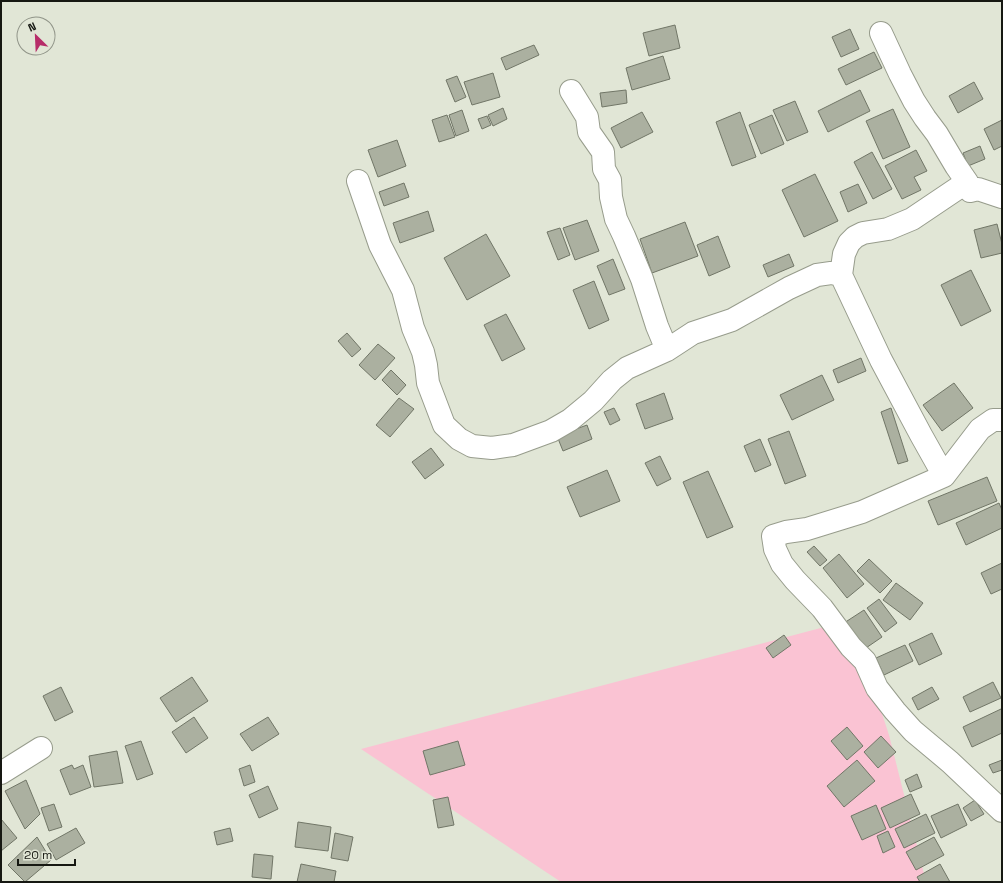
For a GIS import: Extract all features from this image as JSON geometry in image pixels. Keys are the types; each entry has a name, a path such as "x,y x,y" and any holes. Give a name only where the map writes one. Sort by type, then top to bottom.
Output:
{"street":[{"path":"881,34 914,101 937,134 967,182 970,190 978,189 1002,197"},
{"path":"571,91 587,117 589,132 603,152 604,169 610,180 611,197 616,219 642,279 657,326 667,350"},
{"path":"358,181 380,245 403,290 413,328 424,352 428,382 444,425 459,439 472,446 492,448 514,445 551,431 570,420 593,401 612,380 627,368 667,350 693,333 732,320 789,288 817,275 831,273 841,275"},
{"path":"944,476 882,360 841,275 844,254 849,243 854,237 863,233 888,229 912,219 967,182"},
{"path":"1002,420 993,420 980,429 944,476 862,512 807,529 786,532 773,536 775,549 782,564 822,608 851,647 865,661 877,688 896,711 914,731 950,762 1002,811"},
{"path":"1,773 41,748"}],"shaded area":[{"path":"851,620 889,735 926,882 561,882 361,749"}],"building":[{"path":"675,25 680,48 649,56 643,33"},
{"path":"850,29 859,49 841,57 832,37"},
{"path":"534,45 539,55 506,70 501,58"},
{"path":"874,52 882,68 846,85 838,69"},
{"path":"663,56 670,79 632,90 626,68"},
{"path":"493,73 500,97 472,105 464,82"},
{"path":"457,76 466,97 455,102 446,80"},
{"path":"974,82 983,99 958,113 949,96"},
{"path":"626,90 627,103 602,107 600,93"},
{"path":"860,90 870,111 828,132 818,111"},
{"path":"795,101 808,132 787,141 773,110"},
{"path":"503,108 507,119 493,126 488,115"},
{"path":"893,109 910,147 883,159 866,121"},
{"path":"462,110 469,131 456,136 449,115"},
{"path":"642,112 653,132 621,148 611,128"},
{"path":"740,112 756,157 732,166 716,122"},
{"path":"447,115 455,137 439,142 432,120"},
{"path":"772,115 784,144 761,154 749,125"},
{"path":"487,116 491,125 482,129 478,119"},
{"path":"1002,120 1002,146 994,150 984,129"},
{"path":"397,140 406,166 378,177 368,150"},
{"path":"980,146 985,159 968,166 963,153"},
{"path":"916,150 927,171 914,177 921,190 902,199 885,166"},
{"path":"872,152 892,189 873,199 854,162"},
{"path":"815,174 838,221 804,237 782,190"},
{"path":"404,183 409,197 384,206 379,192"},
{"path":"858,184 867,203 848,212 840,192"},
{"path":"428,211 434,231 400,243 393,223"},
{"path":"587,220 599,251 575,260 563,228"},
{"path":"685,222 698,256 652,273 640,239"},
{"path":"997,224 1002,244 1002,253 981,258 974,230"},
{"path":"560,228 570,255 558,260 547,232"},
{"path":"486,234 510,276 467,300 444,258"},
{"path":"718,236 730,267 709,276 697,245"},
{"path":"789,254 794,266 768,277 763,265"},
{"path":"613,259 625,289 609,295 597,266"},
{"path":"971,270 991,311 961,326 941,285"},
{"path":"594,281 609,320 589,329 573,290"},
{"path":"506,314 525,349 502,361 484,325"},
{"path":"347,333 361,349 352,357 338,341"},
{"path":"378,344 395,358 375,380 359,365"},
{"path":"861,358 866,371 838,383 833,370"},
{"path":"391,370 406,385 397,395 382,380"},
{"path":"822,375 834,400 792,420 780,395"},
{"path":"954,383 973,408 942,431 923,405"},
{"path":"664,393 673,419 645,429 636,404"},
{"path":"399,398 414,409 390,437 376,425"},
{"path":"614,408 620,420 610,425 604,412"},
{"path":"891,408 908,461 898,464 881,412"},
{"path":"587,425 592,439 563,451 557,436"},
{"path":"789,431 806,476 785,484 768,439"},
{"path":"760,439 771,465 755,472 744,446"},
{"path":"431,448 444,465 425,479 412,462"},
{"path":"660,456 671,479 657,486 645,463"},
{"path":"607,470 620,501 580,517 567,487"},
{"path":"708,471 733,527 707,538 683,482"},
{"path":"987,477 997,501 938,525 928,501"},
{"path":"999,503 1002,510 1002,528 966,545 956,523"},
{"path":"814,546 827,560 820,566 807,552"},
{"path":"839,554 864,584 847,598 823,568"},
{"path":"869,559 892,581 880,593 857,571"},
{"path":"1002,563 1002,589 991,594 981,573"},
{"path":"896,583 923,603 910,620 883,600"},
{"path":"879,599 897,623 885,632 867,608"},
{"path":"864,610 882,637 863,650 844,623"},
{"path":"932,633 942,654 919,665 909,644"},
{"path":"784,635 791,645 773,658 766,648"},
{"path":"905,645 913,661 884,675 876,658"},
{"path":"192,677 208,701 176,722 160,698"},
{"path":"993,682 1001,698 970,712 963,697"},
{"path":"61,687 73,712 55,721 43,696"},
{"path":"932,687 939,699 918,710 912,698"},
{"path":"1001,709 1002,733 972,747 963,727"},
{"path":"194,717 208,738 186,753 172,732"},
{"path":"268,717 279,734 252,751 240,734"},
{"path":"847,727 863,746 847,760 831,741"},
{"path":"881,736 896,752 878,768 864,752"},
{"path":"141,741 153,774 137,780 125,746"},
{"path":"458,741 465,765 430,775 423,751"},
{"path":"117,751 123,783 94,787 89,756"},
{"path":"857,760 875,781 844,807 827,786"},
{"path":"1002,760 1002,770 993,773 989,765"},
{"path":"72,765 74,769 83,765 91,787 70,795 60,770"},
{"path":"250,765 255,782 244,786 239,769"},
{"path":"917,774 922,787 910,792 905,780"},
{"path":"26,780 40,814 25,829 5,791"},
{"path":"268,786 278,809 259,818 249,795"},
{"path":"911,794 920,814 890,828 881,808"},
{"path":"448,797 454,825 438,828 433,800"},
{"path":"975,800 984,814 971,821 963,808"},
{"path":"54,804 62,827 49,831 41,808"},
{"path":"958,804 967,825 941,838 931,816"},
{"path":"876,805 886,829 862,840 851,816"},
{"path":"926,814 935,833 904,848 895,829"},
{"path":"1,819 17,838 1,851"},
{"path":"298,822 331,827 328,851 295,847"},
{"path":"76,828 85,843 56,860 47,844"},
{"path":"230,828 233,841 217,845 214,832"},
{"path":"888,831 895,847 883,853 877,836"},
{"path":"335,833 353,837 348,861 331,858"},
{"path":"37,837 51,860 25,882 8,865"},
{"path":"934,837 944,855 916,870 906,852"},
{"path":"254,854 273,856 271,879 252,877"},
{"path":"301,864 336,871 334,882 297,882"},
{"path":"940,864 950,882 920,882 917,877"}]}
